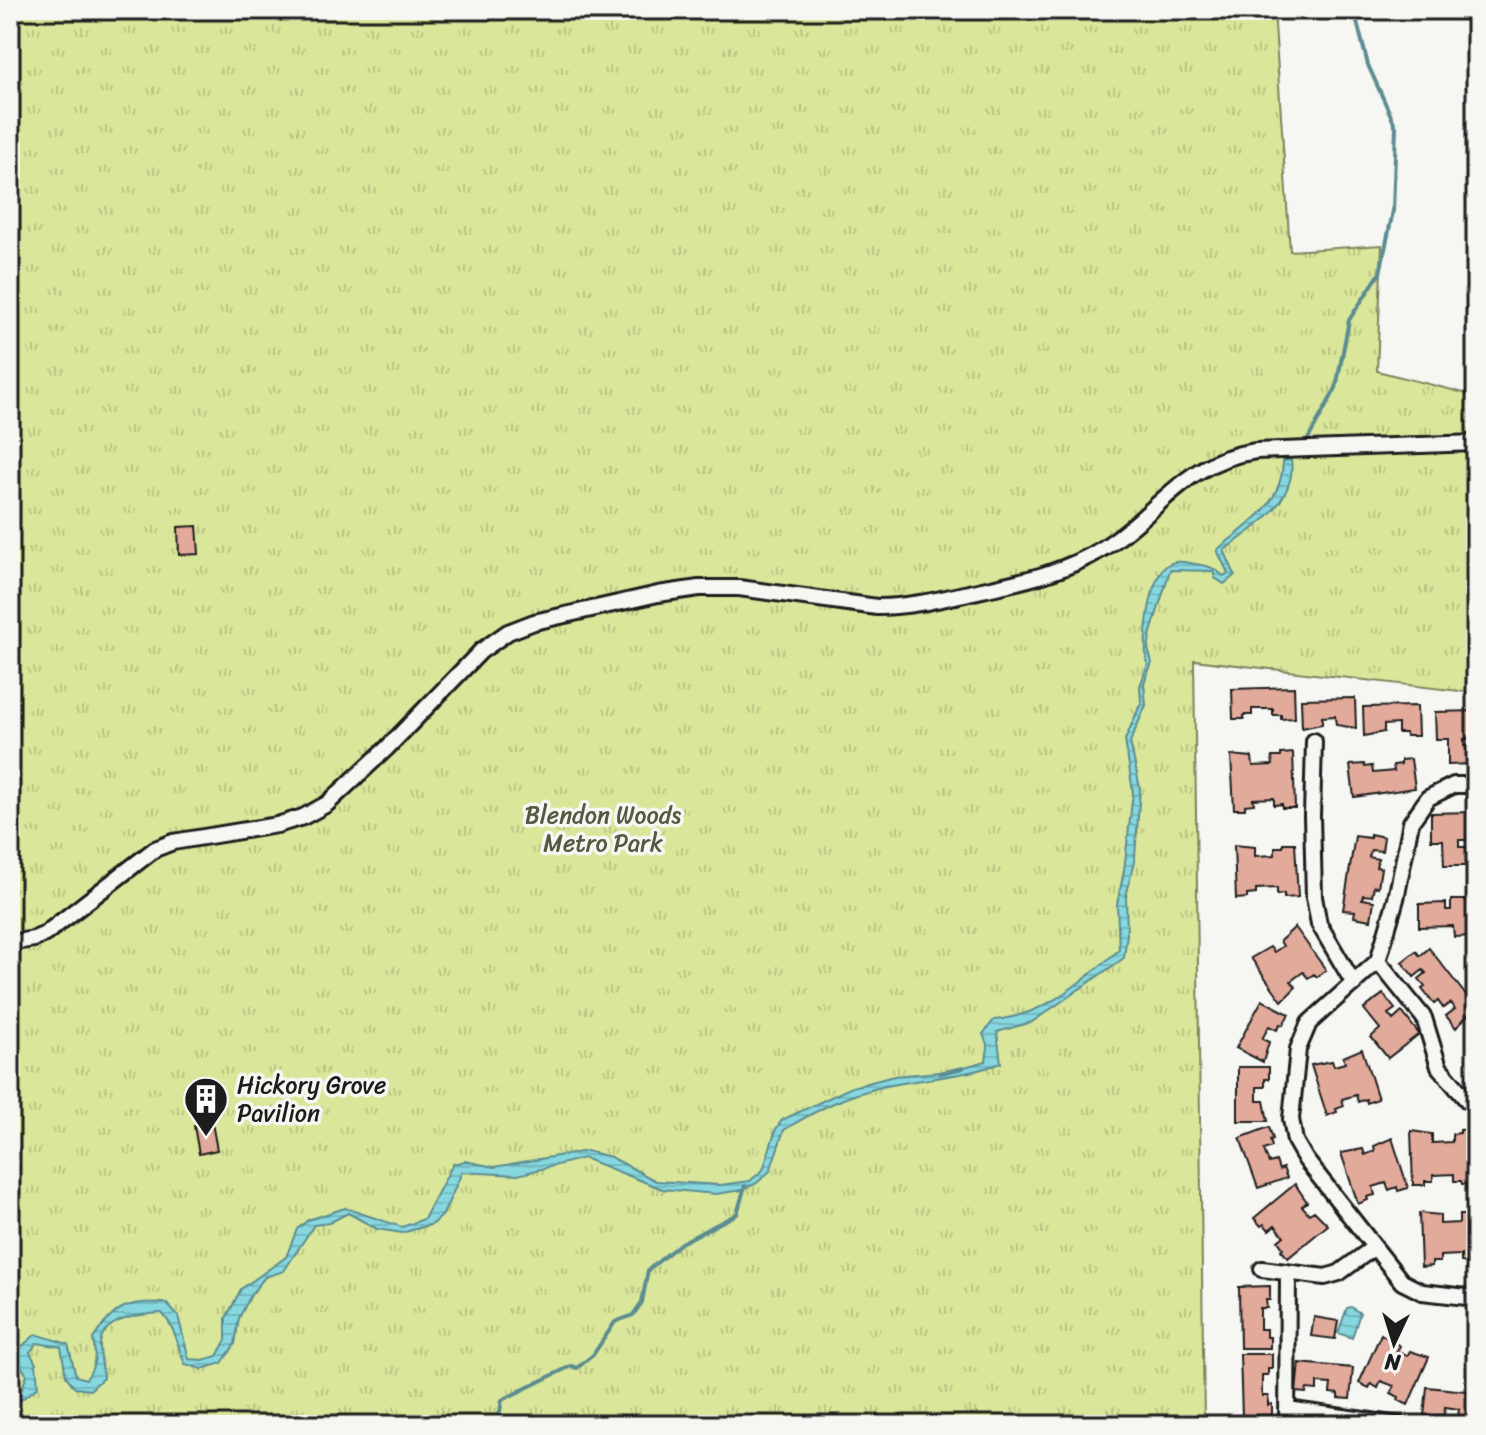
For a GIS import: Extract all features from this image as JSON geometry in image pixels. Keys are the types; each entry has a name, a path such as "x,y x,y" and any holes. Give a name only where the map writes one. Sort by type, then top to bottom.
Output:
{"street":[{"path":"10,943 45,934 155,849 173,842 277,825 303,817 327,804 386,749 481,651 508,632 534,622 699,588 780,592 877,607 942,599 1022,581 1074,565 1106,547 1185,480 1211,462 1232,454 1476,443"},
{"path":"1314,741 1314,897 1319,924 1354,984"},
{"path":"1476,785 1454,785 1428,798 1411,822 1396,899 1378,961 1309,1023 1298,1049 1291,1119 1295,1141 1306,1160 1402,1282 1422,1292 1476,1298"},
{"path":"1378,961 1424,1018 1439,1067 1467,1100 1476,1104"},
{"path":"1262,1269 1325,1277 1339,1273 1373,1248"},
{"path":"1287,1425 1288,1273"},
{"path":"1287,1409 1399,1425"}],"green space":[{"name":"Blendon Woods Metro Park","path":"10,10 1274,10 1290,251 1382,245 1377,371 1476,396 1476,693 1194,660 1204,1425 10,1425"}],"water":[{"path":"1291,460 1291,475 1280,501 1260,524 1224,550 1235,575 1224,584 1215,578 1213,571 1170,570 1150,636 1148,649 1152,663 1144,683 1146,705 1130,742 1140,788 1135,857 1126,897 1124,958 1032,1022 997,1032 1001,1063 872,1090 821,1109 784,1130 770,1171 757,1183 742,1190 716,1194 662,1189 584,1158 518,1175 462,1172 443,1215 433,1224 402,1233 377,1229 348,1213 329,1223 314,1225 284,1271 265,1277 252,1293 239,1318 235,1344 222,1363 202,1369 185,1364 173,1331 162,1313 134,1316 114,1324 102,1337 103,1378 90,1390 75,1388 66,1376 61,1347 37,1343 30,1352 36,1364 38,1387 10,1408 10,1401 21,1391 27,1375 17,1360 21,1347 36,1334 68,1344 76,1376 86,1379 94,1360 93,1339 115,1312 132,1304 166,1303 178,1316 189,1359 203,1360 217,1356 226,1340 226,1318 241,1289 286,1257 297,1229 308,1220 345,1208 402,1227 424,1219 453,1164 465,1161 494,1167 586,1151 611,1157 656,1181 720,1185 750,1181 763,1170 776,1129 782,1120 852,1087 894,1076 950,1071 986,1061 988,1047 983,1034 994,1020 1030,1012 1061,996 1119,950 1117,904 1133,792 1125,740 1141,703 1140,686 1148,664 1146,629 1155,585 1165,567 1176,562 1207,566 1223,576 1228,573 1217,550 1262,512 1277,490 1283,461"},
{"path":"1347,1308 1360,1313 1352,1338 1338,1333"}],"building":[{"path":"197,526 199,554 179,555 178,527"},
{"path":"1294,687 1295,718 1281,719 1281,715 1273,715 1273,709 1252,709 1252,715 1233,719 1232,689"},
{"path":"1355,698 1356,728 1336,725 1335,716 1322,717 1322,724 1302,728 1301,699"},
{"path":"1417,706 1418,736 1398,733 1398,724 1384,725 1384,732 1364,736 1363,707"},
{"path":"1476,711 1476,738 1464,739 1464,746 1472,745 1472,764 1448,765 1448,739 1436,739 1435,712"},
{"path":"1293,753 1295,808 1274,805 1274,798 1253,799 1254,804 1245,805 1245,809 1234,809 1231,755 1252,757 1253,766 1273,765 1272,757"},
{"path":"1411,759 1415,788 1354,797 1350,765 1372,766 1373,773 1394,771 1393,765"},
{"path":"1471,812 1472,840 1459,840 1459,847 1468,847 1468,866 1444,866 1443,840 1431,840 1431,813"},
{"path":"1370,834 1384,837 1382,851 1371,850 1369,857 1378,859 1376,867 1381,868 1378,887 1374,886 1372,896 1363,895 1362,899 1374,901 1371,920 1354,917 1355,911 1343,910 1355,836 1370,838"},
{"path":"1283,843 1295,843 1298,897 1277,895 1277,888 1256,889 1256,894 1236,899 1234,845 1255,847 1255,856 1275,855 1275,847 1283,847"},
{"path":"1451,900 1475,900 1476,936 1454,937 1453,926 1419,927 1419,904 1446,903 1446,910 1451,910"},
{"path":"1295,927 1326,970 1317,977 1314,974 1308,978 1303,972 1291,981 1296,987 1282,1001 1251,958 1270,947 1274,952 1283,946 1280,941"},
{"path":"1429,948 1475,1007 1456,1028 1446,1016 1455,1009 1450,1003 1443,1008 1438,1001 1434,1004 1422,989 1425,987 1419,979 1426,973 1423,970 1414,977 1402,962 1416,951 1420,956"},
{"path":"1383,994 1395,1009 1388,1014 1393,1020 1402,1012 1419,1034 1388,1058 1371,1037 1380,1029 1364,1009"},
{"path":"1262,1000 1289,1014 1277,1030 1269,1026 1262,1039 1269,1042 1263,1062 1236,1048"},
{"path":"1362,1049 1378,1099 1358,1102 1356,1095 1342,1099 1344,1106 1327,1116 1311,1065 1332,1061 1334,1066 1345,1063 1343,1057"},
{"path":"1238,1067 1269,1067 1265,1087 1257,1087 1257,1101 1264,1101 1268,1121 1238,1121"},
{"path":"218,1086 222,1106 204,1109 201,1089"},
{"name":"Hickory Grove Pavilion","path":"212,1123 217,1150 199,1154 194,1126"},
{"path":"1269,1127 1272,1147 1264,1150 1269,1163 1276,1161 1287,1178 1258,1188 1240,1138"},
{"path":"1473,1129 1475,1184 1454,1181 1454,1174 1433,1175 1433,1181 1425,1181 1425,1185 1413,1185 1411,1131 1432,1134 1432,1143 1452,1142 1452,1134"},
{"path":"1392,1138 1408,1188 1389,1190 1386,1183 1373,1187 1375,1195 1358,1204 1341,1153 1363,1149 1365,1155 1375,1151 1374,1146"},
{"path":"1295,1184 1307,1202 1302,1206 1309,1214 1314,1211 1328,1225 1288,1258 1278,1241 1284,1236 1275,1225 1269,1230 1254,1218"},
{"path":"1468,1211 1476,1211 1476,1265 1461,1262 1461,1255 1440,1256 1440,1262 1421,1267 1419,1213 1440,1215 1440,1224 1459,1223 1459,1215 1468,1215"},
{"path":"1270,1286 1267,1308 1260,1308 1260,1329 1266,1329 1270,1348 1240,1348 1239,1287"},
{"path":"1314,1317 1338,1321 1335,1339 1311,1336"},
{"path":"1381,1334 1400,1346 1397,1351 1407,1356 1410,1351 1429,1357 1408,1405 1391,1393 1394,1386 1381,1381 1378,1388 1371,1384 1369,1388 1359,1383"},
{"path":"1240,1354 1272,1354 1272,1368 1268,1368 1268,1375 1262,1375 1262,1396 1268,1396 1272,1415 1242,1416"},
{"path":"1299,1363 1353,1368 1350,1399 1338,1398 1338,1394 1330,1393 1331,1384 1317,1383 1317,1390 1296,1392"},
{"path":"1427,1387 1476,1392 1476,1423 1458,1417 1459,1409 1445,1407 1444,1415 1424,1416"}],"waterway":[{"path":"1307,441 1336,388 1349,320 1380,273 1393,211 1396,127 1368,65 1354,10"},
{"path":"940,1073 963,1068"},
{"path":"493,1425 499,1417 502,1400 571,1366 577,1368 593,1355 615,1322 633,1315 642,1302 648,1270 681,1243 737,1214 745,1186"}],"place":[{"name":"Hickory Grove Pavilion","path":"206,1138"}]}
